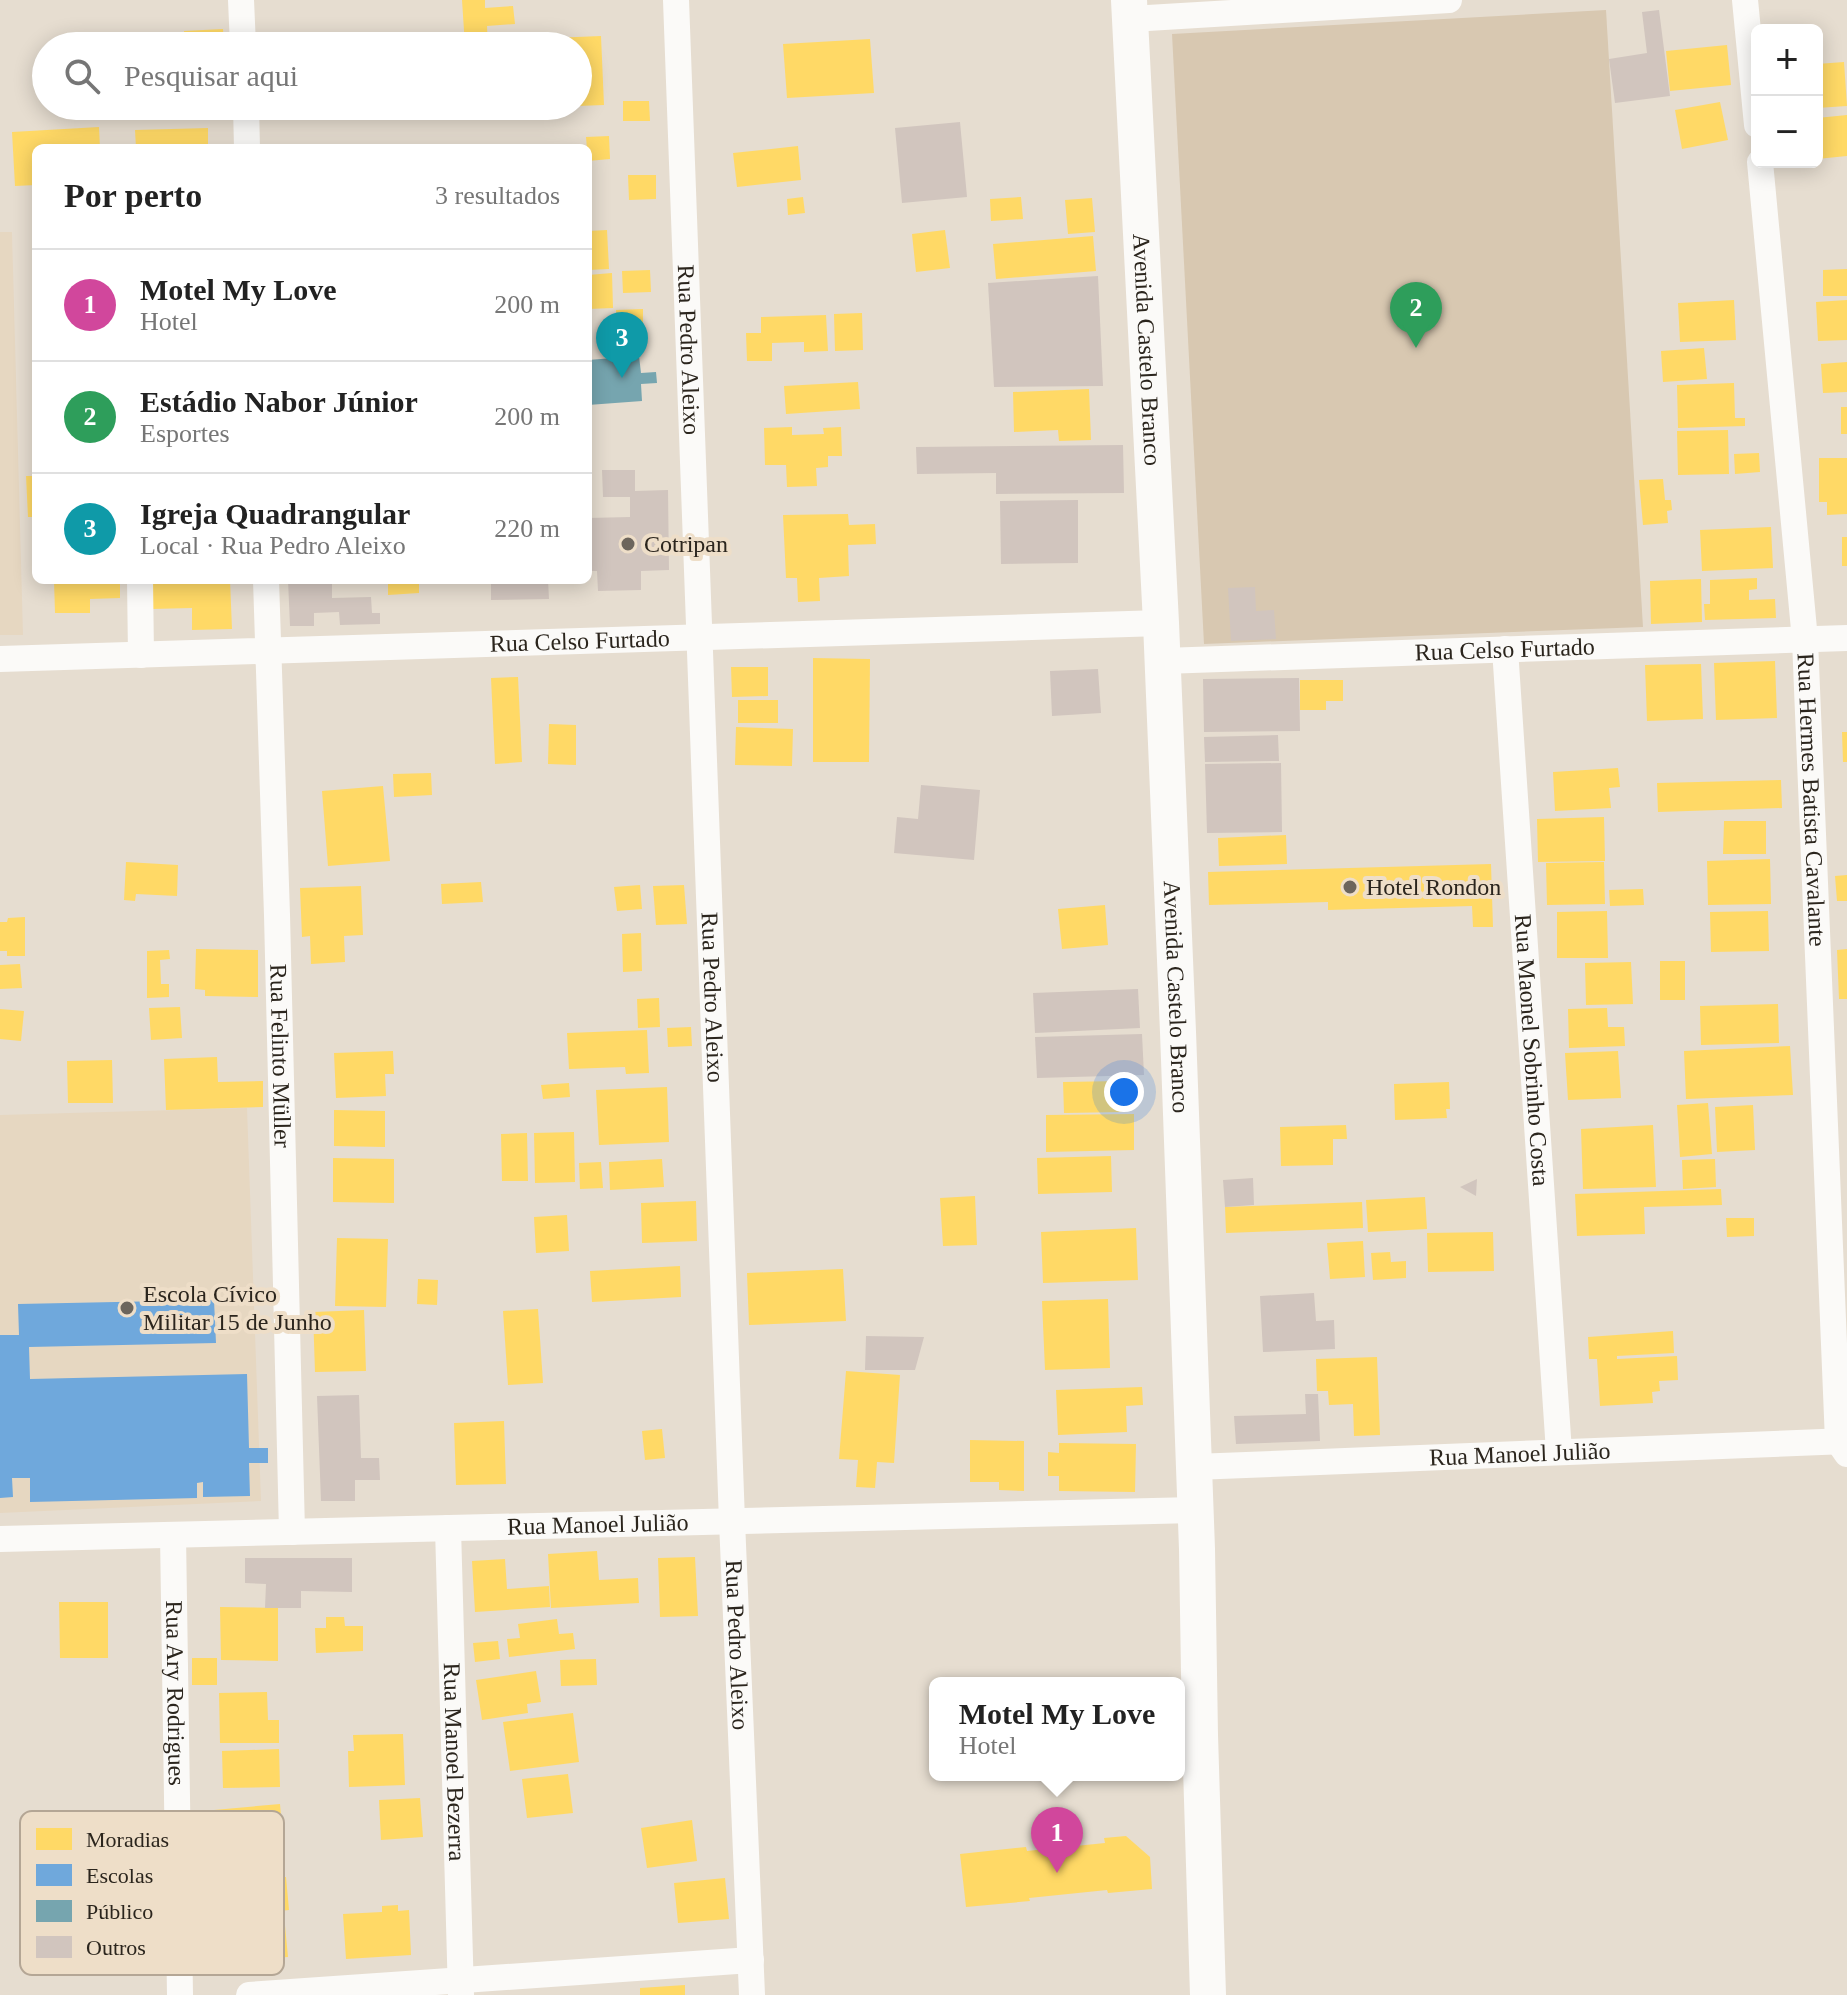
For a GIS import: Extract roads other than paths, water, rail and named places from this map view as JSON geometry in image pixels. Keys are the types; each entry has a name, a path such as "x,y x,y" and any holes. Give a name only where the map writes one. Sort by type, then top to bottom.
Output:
{"highway":[{"name":"Avenida Castelo Branco","path":"1130,10 1163,661 1194,1467 1208,1995"}],"street":[{"path":"241,0 242,32"},
{"name":"Rua Pedro Aleixo","path":"676,0 752,1995"},
{"path":"1130,10 1449,0"},
{"path":"1745,0 1754,96"},
{"path":"246,120 247,144"},
{"name":"Rua Hermes Batista Cavalante","path":"1761,168 1805,640 1844,1445"},
{"path":"140,584 141,655"},
{"name":"Rua Felinto Müller","path":"266,584 292,1532"},
{"name":"Rua Celso Furtado","path":"0,659 1161,623"},
{"name":"Rua Celso Furtado","path":"1163,661 1847,638"},
{"name":"Rua Maonel Sobrinho Costa","path":"1505,649 1559,1452"},
{"name":"Rua Manoel Julião","path":"1194,1467 1559,1452 1844,1445"},
{"name":"Rua Manoel Julião","path":"0,1539 1195,1510"},
{"name":"Rua Manoel Bezerra","path":"448,1528 461,1988"},
{"name":"Rua Ary Rodrigues","path":"173,1535 177,1811"},
{"path":"249,1995 461,1988 751,1960"},
{"name":"Rua Ary Rodrigues","path":"180,1975 180,1995"}],"place":[{"name":"Estádio Nabor Júnior","path":"1416,348"},
{"name":"Igreja Quadrangular","path":"622,378"},
{"name":"Cotripan","path":"628,544"},
{"name":"Hotel Rondon","path":"1350,887"},
{"name":"Escola Cívico Militar 15 de Junho","path":"127,1308"},
{"name":"Motel My Love","path":"1057,1873"}]}
